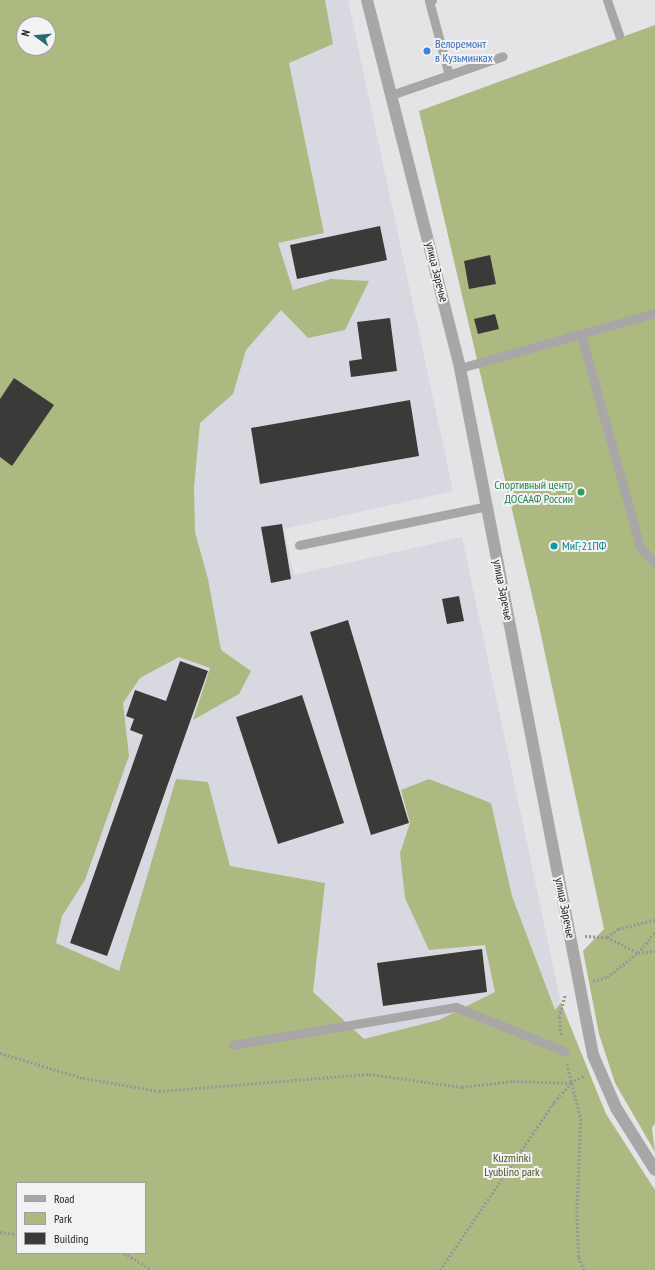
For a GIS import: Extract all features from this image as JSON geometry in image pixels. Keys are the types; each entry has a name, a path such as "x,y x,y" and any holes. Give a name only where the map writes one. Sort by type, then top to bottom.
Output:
{"street":[{"name":"улица Заречье","path":"367,0 394,94 460,368 579,984 598,1068 616,1108 655,1170"}],"lane":[{"path":"432,0 429,1 449,75"},
{"path":"607,0 619,35"},
{"path":"394,94 504,56"},
{"path":"460,368 655,314"},
{"path":"580,335 640,547 655,563"},
{"path":"299,545 487,506"},
{"path":"233,1045 456,1006 564,1051"}],"path":[{"path":"607,937 618,929 655,920"},
{"path":"584,1270 579,1257 577,1215 581,1119 564,1051 559,1017 564,996 579,984 607,977 638,952 655,932"},
{"path":"571,940 594,934 607,937 638,952 655,951"},
{"path":"0,1053 83,1078 159,1092 369,1074 462,1088 513,1081 571,1083"},
{"path":"440,1270 554,1102 571,1083 598,1068"},
{"path":"0,1232 16,1234"},
{"path":"126,1254 152,1270"}],"shaded area":[{"path":"61,0 348,0 453,491 284,529 294,575 462,537 561,1003 516,1060 26,1055 47,56 56,56 56,16 52,16"}],"green space":[{"name":"Kuzminki Lyublino park","path":"0,0 325,0 333,44 289,63 324,233 278,243 293,290 331,279 369,281 345,330 308,338 281,310 246,350 233,394 200,423 194,487 195,532 208,579 221,650 251,671 239,694 193,720 210,668 179,657 140,678 123,703 129,756 85,880 62,916 56,943 119,971 176,779 208,782 230,866 325,883 313,992 364,1039 439,1020 495,992 485,945 429,950 405,898 400,853 410,823 401,790 429,779 491,803 512,896 555,1010 561,1003 606,1114 655,1190 655,1270 0,1270"},
{"name":"Спортивный центр ДОСААФ России","path":"655,25 655,1123 652,1128 655,1152 615,1083 599,1034 583,951 604,929 538,621 419,111"}],"building":[{"path":"380,226 387,260 297,279 290,245"},
{"path":"490,255 496,284 469,289 464,261"},
{"path":"495,314 499,329 478,334 474,319"},
{"path":"390,318 397,371 351,377 349,361 362,359 357,322"},
{"path":"14,378 54,405 12,466 0,457 0,399"},
{"path":"410,400 419,456 260,484 251,428"},
{"path":"282,524 291,579 271,583 261,527"},
{"path":"459,596 464,621 447,624 442,599"},
{"path":"348,620 409,823 371,835 310,632"},
{"path":"180,661 208,671 107,956 70,943 143,735 130,730 134,719 126,716 135,690 166,701"},
{"path":"302,695 344,823 278,844 236,717"},
{"path":"482,949 487,992 383,1006 377,963"}],"place":[{"name":"Велоремонт в Кузьминках","path":"427,51"},
{"name":"Спортивный центр ДОСААФ России","path":"581,492"},
{"name":"МиГ-21ПФ","path":"554,546"}]}
